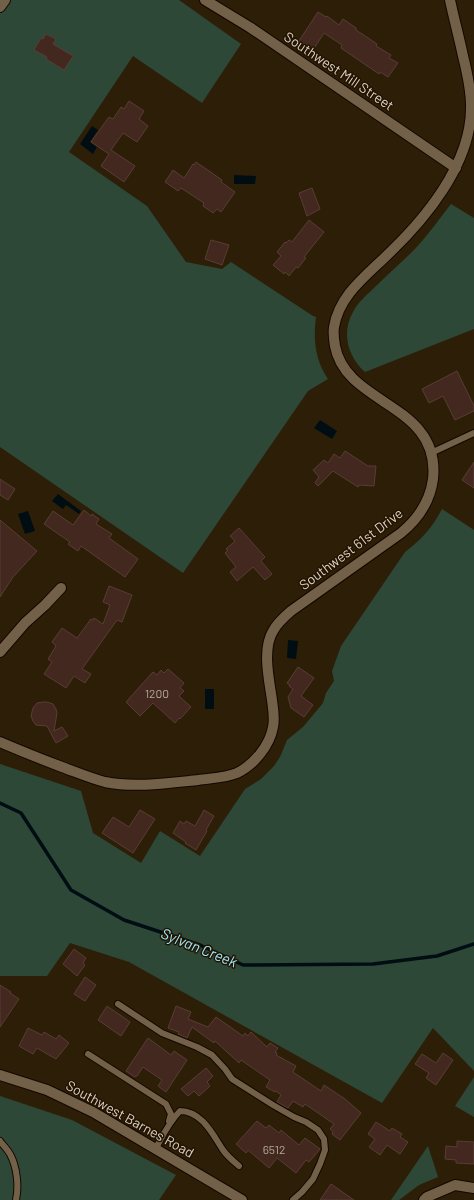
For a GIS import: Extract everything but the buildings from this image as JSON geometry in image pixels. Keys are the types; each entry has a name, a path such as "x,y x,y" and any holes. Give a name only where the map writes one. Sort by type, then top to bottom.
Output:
{"street":[{"path":"0,7 5,0"},
{"name":"Southwest Mill Street","path":"205,0 256,32 456,168"},
{"name":"Southwest 61st Drive","path":"0,742 93,779 120,784 177,782 223,777 235,774 242,770 259,755 266,746 272,731 274,718 267,653 272,631 291,611 401,533 413,522 422,510 430,493 433,475 431,453 426,441 421,432 412,422 346,372 338,357 333,338 334,328 340,309 350,291 412,230 427,212 456,168 464,150 471,118 471,104 468,77 450,0"},
{"path":"0,652 25,623 45,606 61,588"},
{"name":"Southwest Barnes Road","path":"0,1075 31,1084 61,1096 93,1112 242,1200"},
{"path":"424,1200 427,1197 455,1185 474,1188"}],"lane":[{"path":"431,453 474,433"},
{"path":"118,1004 162,1033 197,1047 212,1055 232,1079 273,1105 318,1130 324,1139 325,1150 320,1164 313,1179 293,1200"},
{"path":"88,1054 166,1104 171,1114 167,1127"},
{"path":"156,1148 174,1117 180,1111 187,1112 198,1118 211,1130 223,1150 230,1159 239,1166"},
{"path":"0,1141 9,1153 15,1167 16,1200"}],"green space":[{"path":"0,0 179,0 241,44 202,103 133,56 69,152 147,206 186,262 222,269 231,262 316,317 316,349 320,364 328,379 308,391 183,573 0,447"},
{"path":"451,204 474,218 474,329 365,372 354,359 348,344 347,328 353,312 357,305 415,249"},
{"path":"442,509 474,530 474,1071 433,1028 382,1103 129,962 70,943 47,976 0,976 0,764 81,791 93,833 141,863 160,831 200,856 245,789 261,779 274,766 280,757 287,740 303,727 323,703 326,693 334,681 332,671 341,646 405,552 426,533"},
{"path":"474,1077 474,1117 455,1106"},
{"path":"0,1096 72,1120 176,1175 159,1200 0,1200"},
{"path":"428,1146 438,1177 419,1185 399,1200 391,1200"}],"shaded area":[{"path":"92,126 98,130 90,142 97,147 93,154 80,144"},
{"path":"234,175 256,176 255,184 234,184"},
{"path":"320,420 337,431 332,439 314,428"},
{"path":"58,494 81,511 79,514 66,505 63,509 52,501"},
{"path":"28,511 35,531 25,534 18,514"},
{"path":"288,640 298,641 296,659 287,658"},
{"path":"205,689 214,689 214,709 205,709"}],"waterway":[{"name":"Sylvan Creek","path":"0,803 21,813 71,890 124,920 200,945 243,965 373,964 437,956 474,944"}]}
